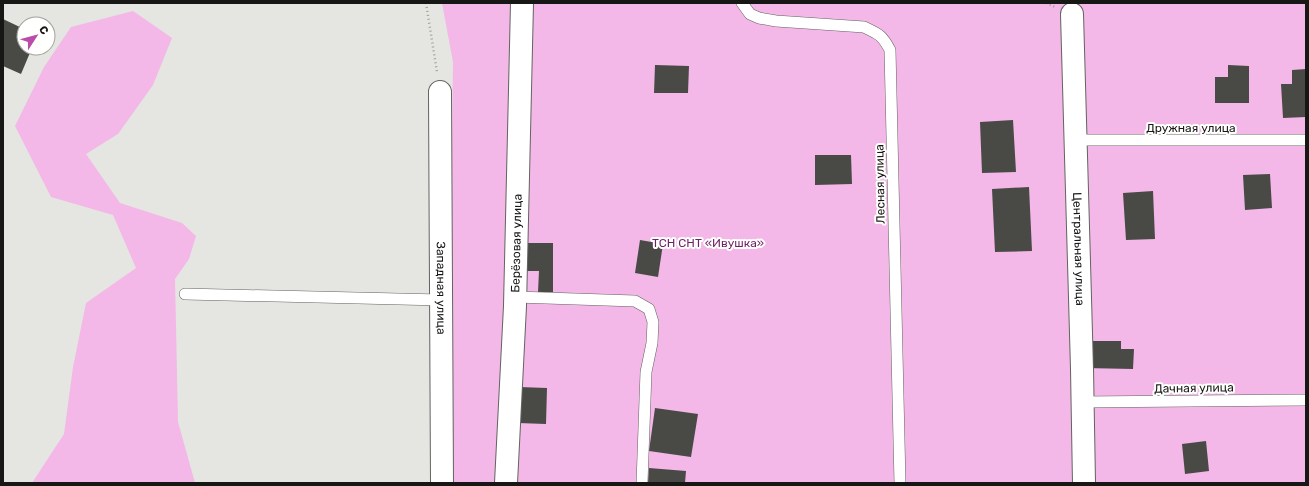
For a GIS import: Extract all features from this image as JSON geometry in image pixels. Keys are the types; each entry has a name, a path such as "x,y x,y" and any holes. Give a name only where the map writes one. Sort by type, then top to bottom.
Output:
{"street":[{"name":"Берёзовая улица","path":"506,483 516,297 522,3"},
{"name":"Центральная улица","path":"1072,14 1084,483"},
{"name":"Западная улица","path":"440,92 442,483"}],"lane":[{"name":"Лесная улица","path":"742,3 750,14 759,18 864,27 876,32 884,38 890,50 900,483"},
{"name":"Дружная улица","path":"1076,140 1306,140"},
{"path":"185,294 441,300"},
{"path":"516,297 635,301 649,308 654,322 646,372 642,483"},
{"name":"Дачная улица","path":"1083,402 1306,400"}],"path":[{"path":"426,3 440,92"}],"green space":[{"name":"ТСН СНТ «Ивушка»","path":"442,3 1306,3 1306,483 450,483 450,297 453,62"},
{"path":"133,11 172,38 153,85 118,134 86,154 120,203 182,223 196,236 189,259 175,279 178,422 195,483 32,483 64,434 73,367 86,303 136,268 113,215 51,197 15,126 44,67 51,56 56,56 56,49 71,27"}],"building":[{"path":"3,19 16,25 16,56 29,56 21,74 3,66"},
{"path":"655,65 689,66 688,93 654,93"},
{"path":"1228,65 1249,66 1249,103 1215,103 1215,77 1228,77"},
{"path":"1306,69 1306,117 1283,118 1281,84 1292,84 1292,70"},
{"path":"1013,120 1016,172 982,173 980,122"},
{"path":"815,155 851,155 852,184 815,185"},
{"path":"1270,174 1272,208 1245,210 1243,175"},
{"path":"1029,187 1032,251 995,252 992,189"},
{"path":"1153,191 1155,239 1126,240 1123,193"},
{"path":"640,240 663,244 658,277 635,273"},
{"path":"521,243 553,243 553,292 538,292 539,271 520,271"},
{"path":"1085,341 1121,341 1121,349 1134,349 1133,369 1085,368"},
{"path":"519,387 547,388 546,424 518,423"},
{"path":"655,408 698,414 691,457 649,451"},
{"path":"1206,441 1209,471 1185,474 1182,444"},
{"path":"649,468 686,471 685,483 648,483"}]}
